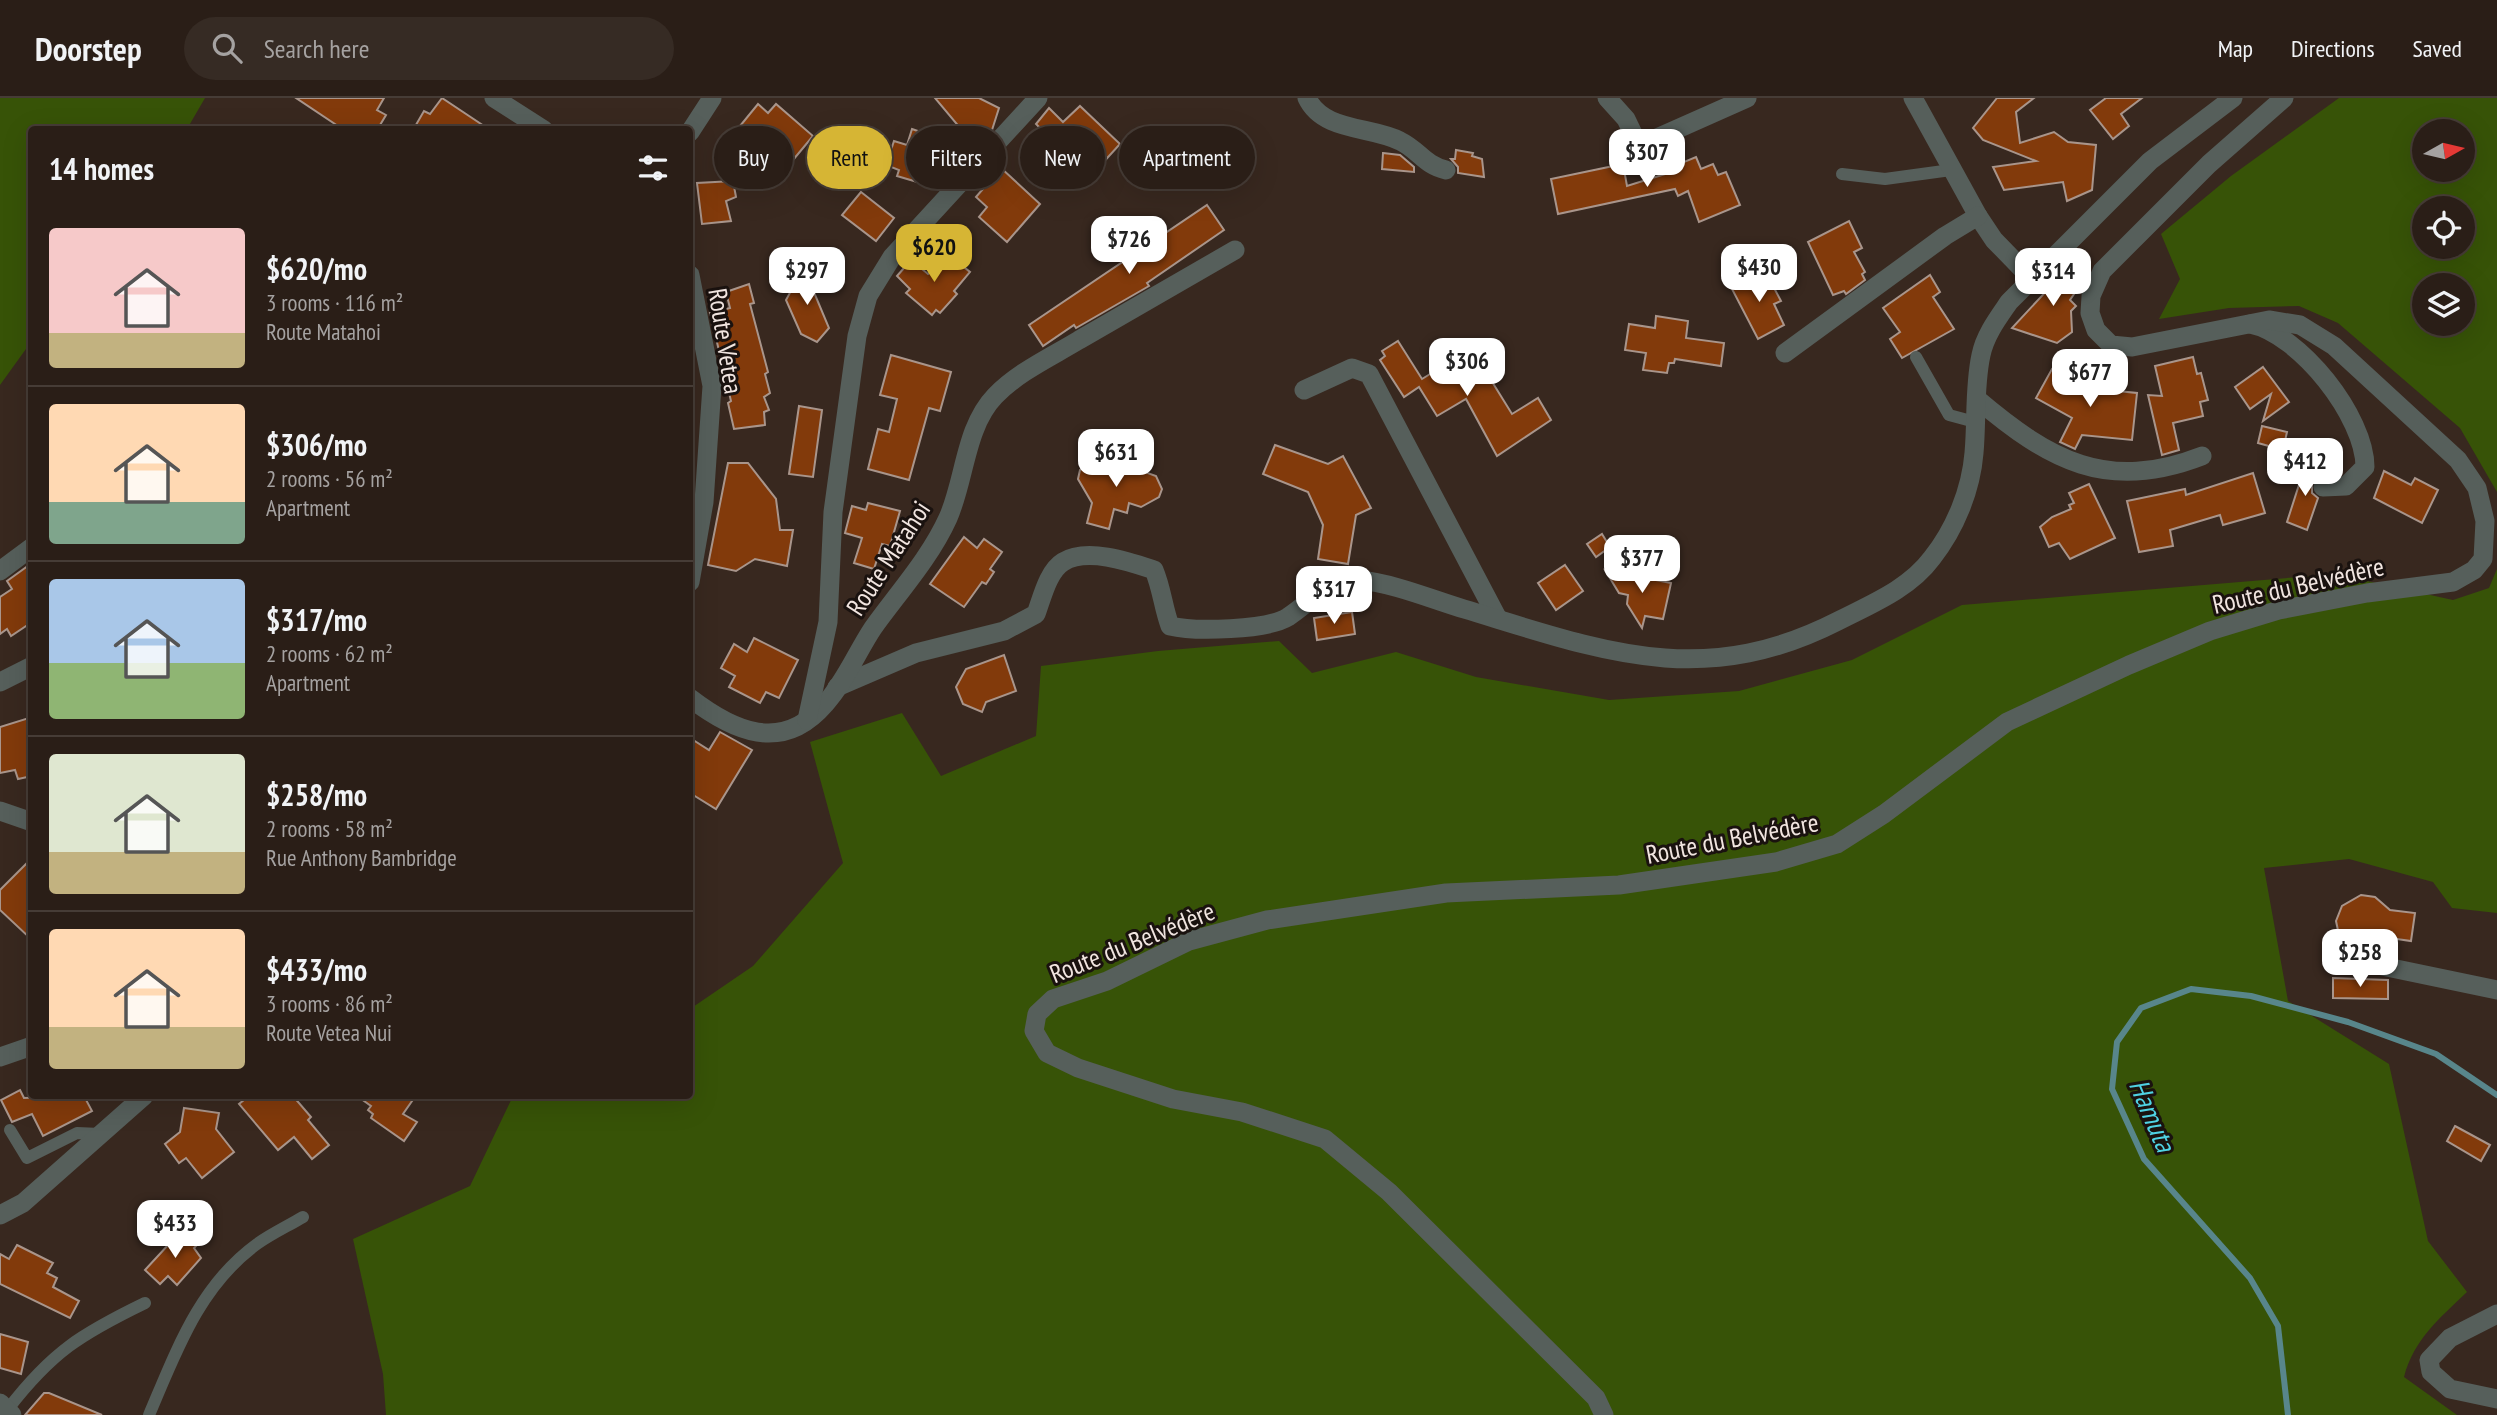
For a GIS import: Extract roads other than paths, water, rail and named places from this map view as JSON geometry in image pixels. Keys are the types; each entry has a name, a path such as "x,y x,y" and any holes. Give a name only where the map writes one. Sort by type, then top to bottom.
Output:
{"street":[{"path":"494,98 538,126"},
{"path":"693,127 712,98"},
{"path":"807,720 828,622 835,499 857,336 868,296 892,257 1038,98"},
{"path":"1307,98 1318,114 1335,122 1402,141 1430,167 1446,170"},
{"path":"1607,98 1626,119 1639,146 1747,98"},
{"path":"1913,98 1978,216 1994,240 2033,280"},
{"path":"837,687 916,653 1004,631 1036,614 1047,584 1062,562 1083,555 1154,570 1162,589 1164,609 1170,626 1192,631 1286,619 1337,582 1359,580 1594,649 1646,657 1728,659 1792,642 1882,600 1931,560 1945,540 1971,472 1981,354 1993,325 2009,302 2150,161 2233,98"},
{"name":"Route du Belvédère","path":"1604,1415 1596,1398 1442,1244 1389,1192 1325,1139 1242,1112 1173,1099 1078,1068 1047,1053 1034,1031 1037,1014 1054,999 1107,981 1189,941 1268,919 1447,893 1619,885 1776,862 1807,854 1837,844 1884,814 2007,722 2129,665 2210,631 2279,610 2367,593 2453,582 2474,570 2486,550 2486,521 2477,488 2458,460 2334,346 2300,325 2269,320 2132,347 2111,345 2096,330 2090,313 2091,296 2102,271 2210,164 2284,98"},
{"path":"1785,353 1945,236 1978,216"},
{"name":"Route Matahoi","path":"693,700 724,721 762,734 779,733 807,720 825,705 947,521 978,423 997,393 1031,369 1235,250"},
{"name":"Route Vetea","path":"693,290 712,386 704,502 693,565"},
{"path":"2246,323 2268,327 2288,340 2324,379 2355,424 2365,447 2365,467 2346,486 2323,487"},
{"path":"1304,390 1352,368 1369,374 1498,619"},
{"path":"1977,400 2008,426 2076,465 2099,470 2154,470 2202,456"},
{"path":"0,571 28,550"},
{"path":"0,682 28,668"},
{"path":"0,811 28,821"},
{"path":"2382,966 2497,990"},
{"path":"0,1057 28,1047"},
{"path":"0,1215 23,1203 141,1099"},
{"path":"2491,1394 2450,1389 2431,1372 2430,1360 2451,1339 2497,1314"}],"lane":[{"path":"1842,174 1885,179 1951,170"},
{"path":"1916,357 1949,415 1975,422"},
{"path":"10,1130 27,1158 77,1133 100,1134"},
{"path":"149,1415 184,1330 212,1288 256,1245 303,1217"},
{"path":"7,1409 58,1352 91,1329 145,1303"}],"waterway":[{"name":"Hamuta","path":"2288,1415 2278,1326 2250,1278 2144,1159 2112,1089 2117,1042 2141,1008 2191,989 2251,996 2348,1022 2436,1054 2497,1095"}]}
